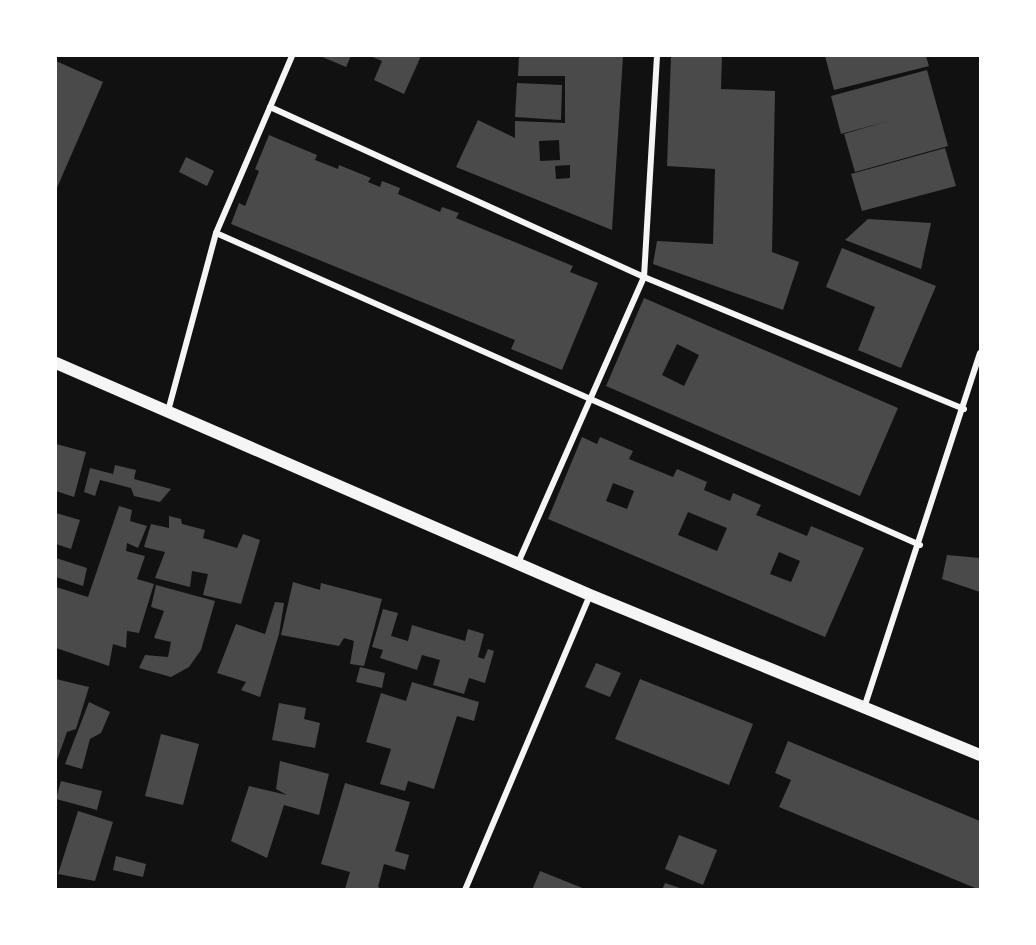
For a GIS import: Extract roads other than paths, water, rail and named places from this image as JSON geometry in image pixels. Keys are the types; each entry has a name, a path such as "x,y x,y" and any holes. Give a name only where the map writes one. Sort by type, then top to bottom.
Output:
{"main road":[{"path":"56,363 590,595 981,755"}],"street":[{"path":"168,412 216,233 292,56"},
{"path":"518,563 644,277 657,56"},
{"path":"270,107 644,277 964,409"},
{"path":"216,233 589,400 920,544"},
{"path":"864,709 920,544 981,352"},
{"path":"465,890 590,595"}]}
